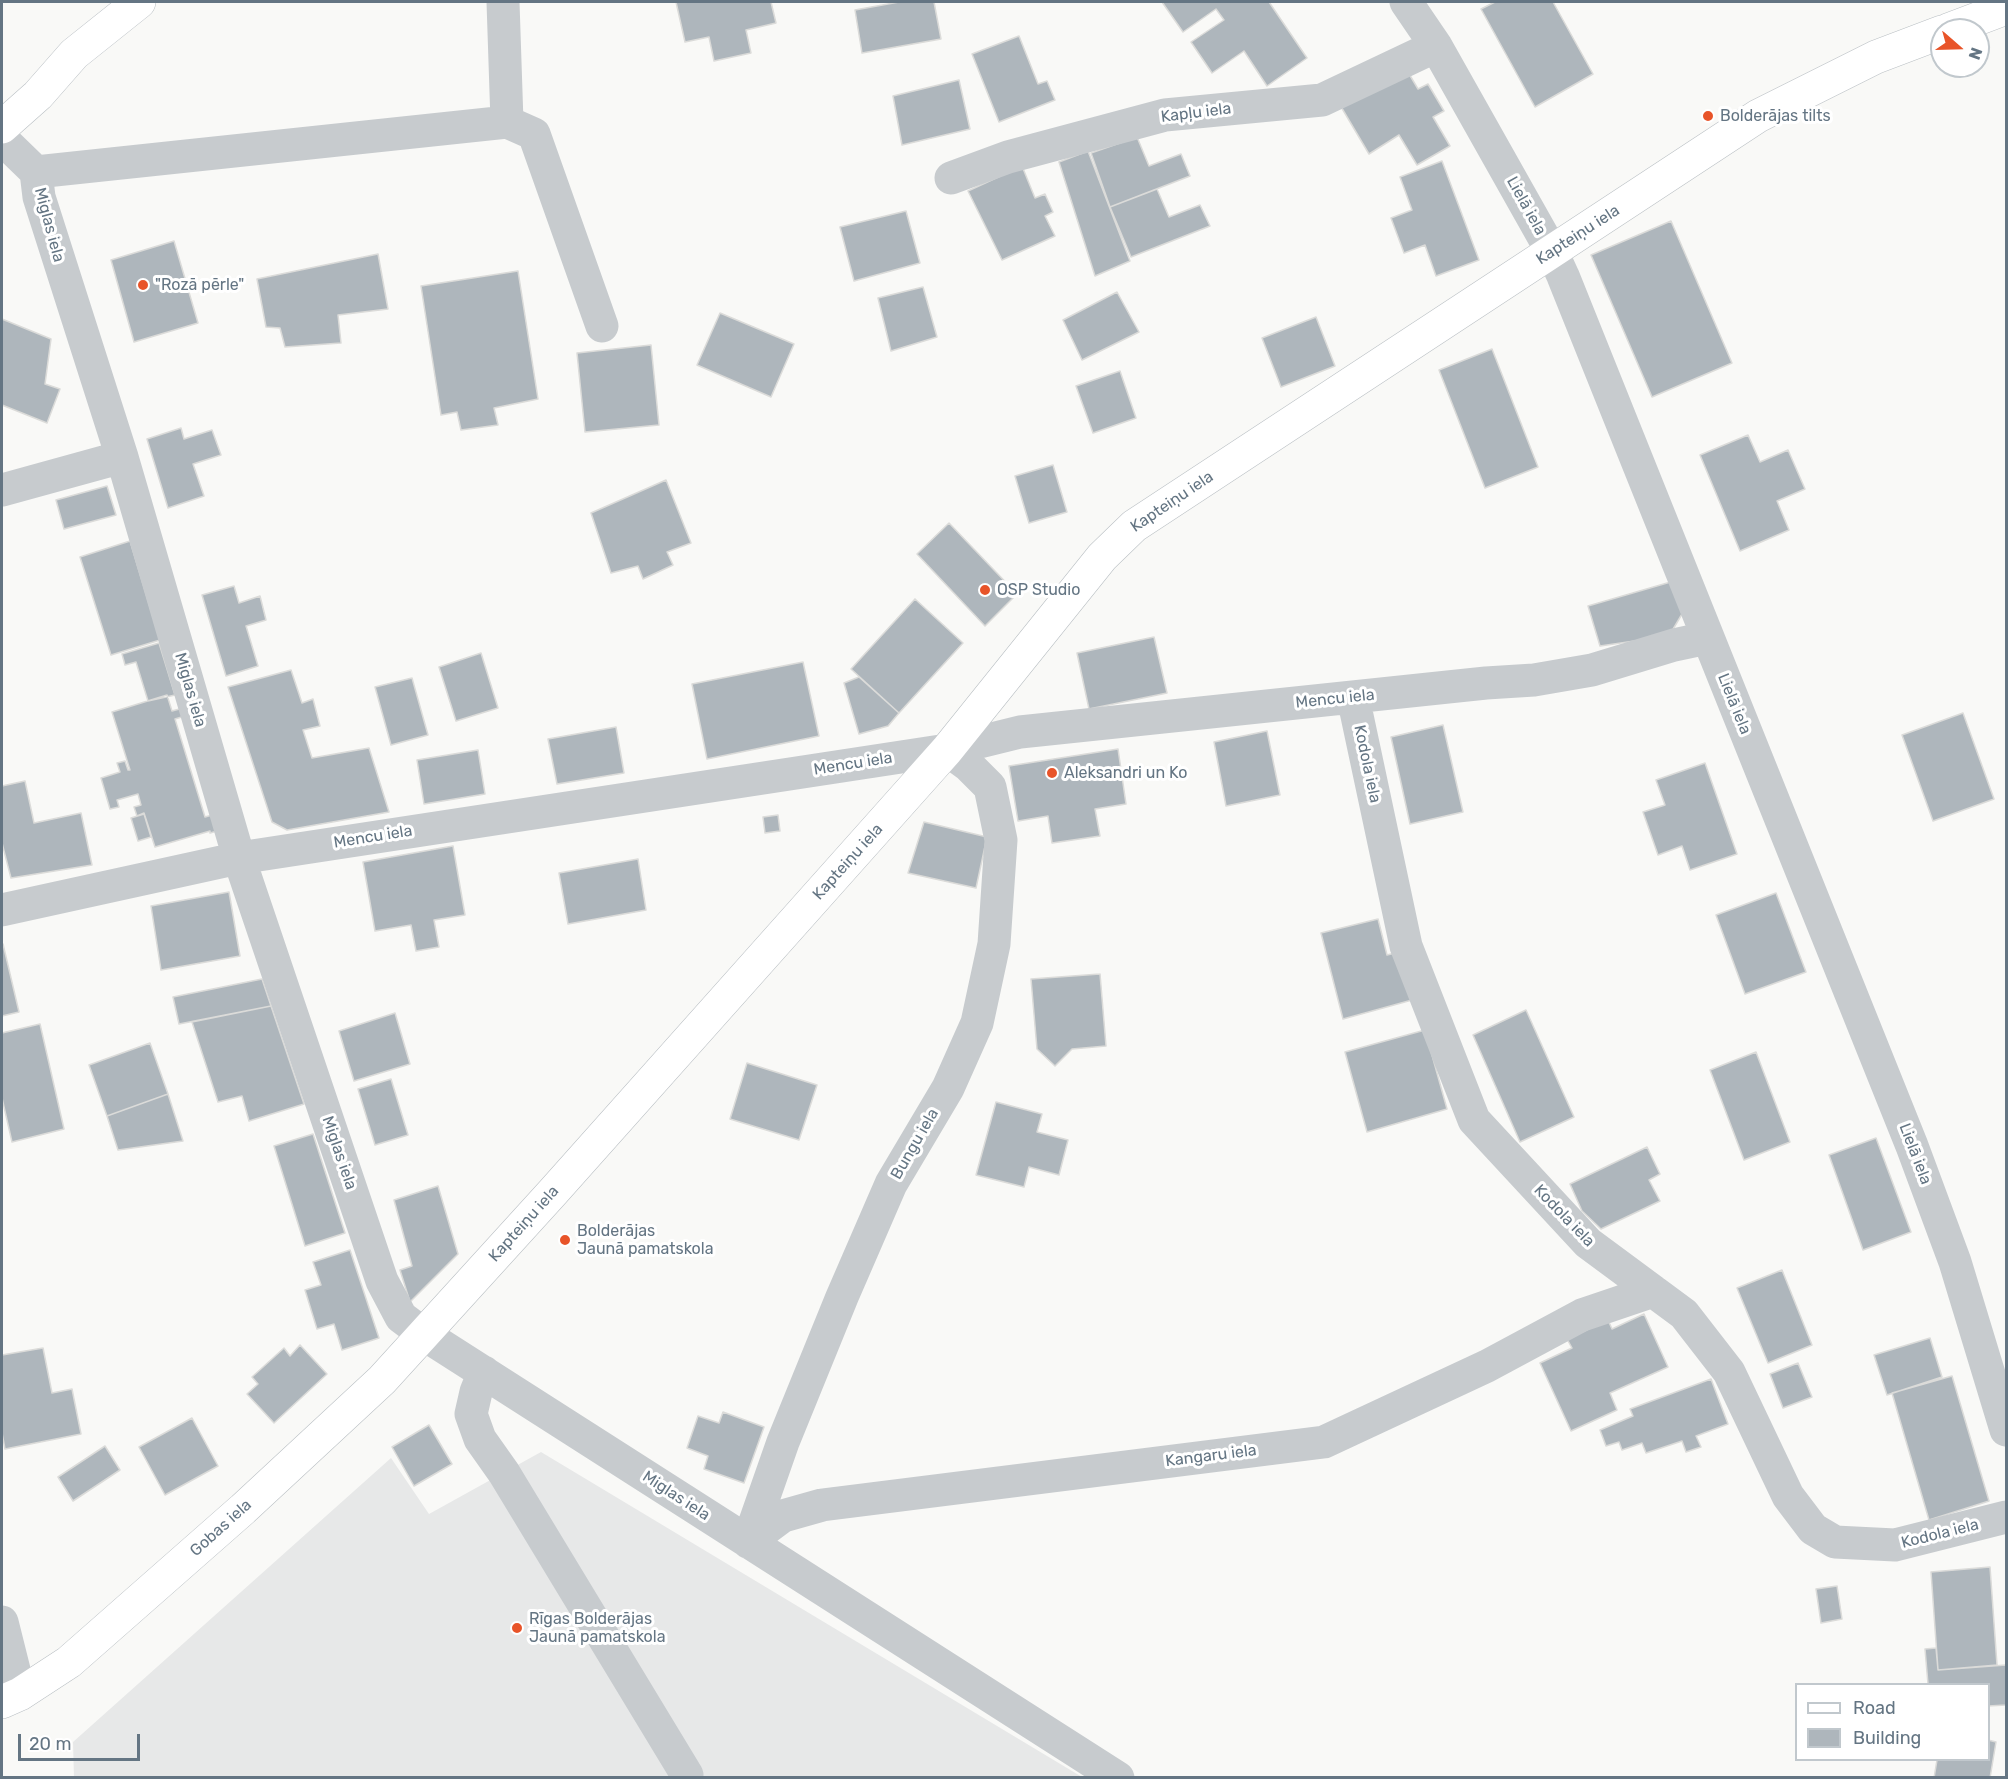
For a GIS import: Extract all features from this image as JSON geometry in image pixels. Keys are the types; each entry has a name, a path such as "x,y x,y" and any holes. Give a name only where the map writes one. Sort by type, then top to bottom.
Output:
{"street":[{"path":"2,127 38,95 74,54 139,2"},
{"path":"502,2 507,122"},
{"name":"Lielā iela","path":"1406,2 1436,46 1552,252 1912,1146 1955,1262 2007,1430"},
{"path":"1980,18 2007,8"},
{"name":"Kapteiņu iela","path":"425,1335 947,750 1102,557 1134,526 1758,116 1876,57 1930,37"},
{"name":"Kapļu iela","path":"951,178 1008,157 1165,115 1323,100 1436,46"},
{"path":"2,139 36,172 507,122 534,134 602,326"},
{"name":"Miglas iela","path":"36,172 42,207 122,457 239,858 382,1281 401,1317 425,1335 1118,1778"},
{"path":"2,490 122,457"},
{"name":"Mencu iela","path":"2,910 239,858 947,750 1020,732 1546,678 1592,670 1674,645 1707,638"},
{"name":"Kodola iela","path":"1353,697 1407,946 1474,1120 1588,1243 1684,1314 1729,1372 1788,1496 1813,1529 1835,1542 1895,1545 2007,1517"},
{"name":"Bungu iela","path":"748,1542 783,1442 886,1195 948,1088 977,1023 994,944 1001,840 990,787 969,766 947,750"},
{"name":"Kangaru iela","path":"748,1542 783,1516 822,1505 1324,1442 1487,1366 1582,1315 1653,1291"},
{"name":"Gobas iela","path":"11,1698 69,1662 243,1509 382,1380 425,1335"},
{"path":"484,1372 471,1414 480,1439 504,1473 687,1774"},
{"path":"2,1622 11,1698"}],"shaded area":[{"name":"Rīgas Bolderājas Jaunā pamatskola","path":"541,1452 1082,1777 74,1778 73,1742 391,1458 429,1514"}],"building":[{"path":"676,2 771,2 776,23 746,30 751,53 714,61 709,37 685,42"},
{"path":"899,2 934,2 941,39 862,53 855,10"},
{"path":"1162,2 1269,2 1307,58 1267,86 1244,51 1212,73 1191,42 1224,20 1216,9 1183,32"},
{"path":"1495,2 1553,2 1593,74 1535,107 1481,9"},
{"path":"1019,36 1038,84 1047,81 1055,100 999,122 972,54"},
{"path":"1405,67 1418,89 1428,84 1444,111 1433,117 1450,146 1417,165 1399,135 1369,154 1340,105"},
{"path":"959,80 970,129 902,145 893,96"},
{"path":"1137,137 1149,166 1181,154 1190,176 1110,207 1091,153"},
{"path":"1088,151 1130,261 1095,276 1059,162"},
{"path":"1442,161 1479,260 1436,276 1425,245 1404,253 1391,218 1412,210 1400,177"},
{"path":"1022,166 1035,198 1045,194 1053,212 1045,216 1055,236 1002,260 968,191"},
{"path":"1157,189 1169,217 1200,205 1210,226 1131,257 1110,207"},
{"path":"906,211 920,263 854,281 840,227"},
{"path":"1671,221 1732,363 1652,397 1591,255"},
{"path":"174,241 198,323 134,342 111,260"},
{"path":"378,254 388,309 338,315 341,343 285,347 280,328 266,327 257,279"},
{"path":"518,271 538,399 494,408 498,425 461,430 457,412 441,415 421,286"},
{"path":"923,287 937,337 891,351 878,298"},
{"path":"1117,292 1139,332 1082,360 1063,320"},
{"path":"720,313 794,344 771,397 697,365"},
{"path":"1316,317 1335,366 1281,387 1262,338"},
{"path":"2,319 51,339 45,384 60,389 47,423 2,405"},
{"path":"651,345 659,425 585,432 577,353"},
{"path":"1492,349 1538,467 1485,488 1439,370"},
{"path":"1120,371 1136,418 1093,433 1076,386"},
{"path":"181,428 184,439 212,430 221,455 193,464 204,496 168,508 147,439"},
{"path":"1748,435 1760,462 1788,450 1805,489 1777,501 1789,530 1740,551 1700,455"},
{"path":"1053,465 1067,512 1029,523 1015,476"},
{"path":"666,480 691,543 667,552 673,565 643,579 638,566 611,573 591,513"},
{"path":"107,486 116,515 64,529 56,500"},
{"path":"949,523 1017,594 985,626 917,554"},
{"path":"130,541 160,640 111,655 80,557"},
{"path":"1674,581 1682,614 1669,636 1600,646 1588,606"},
{"path":"234,586 239,603 260,596 266,620 246,626 258,666 226,676 202,595"},
{"path":"915,599 963,643 899,713 851,669"},
{"path":"1154,637 1167,693 1089,709 1077,653"},
{"path":"159,643 175,695 148,701 136,662 125,665 122,654"},
{"path":"481,653 498,708 456,721 439,667"},
{"path":"803,662 819,736 707,759 692,684"},
{"path":"291,670 302,703 313,699 320,726 303,730 312,758 369,748 389,812 287,830 272,822 228,687"},
{"path":"859,677 899,713 888,726 859,734 844,683"},
{"path":"412,678 428,735 391,745 375,687"},
{"path":"167,695 172,711 183,708 185,716 175,719 205,817 216,814 221,830 155,847 144,813 137,816 134,807 141,805 138,794 117,800 119,807 110,809 101,778 120,772 117,763 125,761 130,770 112,712"},
{"path":"1963,713 1994,799 1933,821 1902,735"},
{"path":"1443,725 1463,812 1410,824 1391,737"},
{"path":"616,727 624,773 557,784 548,739"},
{"path":"1267,731 1280,795 1226,806 1214,742"},
{"path":"1118,749 1126,804 1095,809 1100,836 1052,843 1048,816 1018,821 1009,766"},
{"path":"478,750 485,794 424,804 417,760"},
{"path":"1705,763 1737,854 1690,870 1682,846 1658,855 1643,812 1665,805 1656,780"},
{"path":"25,781 34,823 81,813 92,865 11,878 2,843 2,786"},
{"path":"144,814 151,837 138,841 131,818"},
{"path":"778,815 780,831 765,833 763,817"},
{"path":"924,822 987,837 976,888 908,873"},
{"path":"453,846 465,915 434,920 439,947 416,951 411,925 375,931 363,862"},
{"path":"638,859 646,910 568,924 559,873"},
{"path":"229,892 240,956 161,970 151,906"},
{"path":"1776,893 1806,972 1745,994 1716,915"},
{"path":"1378,919 1387,955 1399,952 1412,1000 1343,1019 1321,933"},
{"path":"2,945 19,1012 2,1016"},
{"path":"1100,974 1106,1046 1072,1049 1055,1066 1037,1049 1031,979"},
{"path":"262,979 271,1006 179,1024 173,997"},
{"path":"271,1006 304,1104 249,1121 242,1096 218,1102 192,1022"},
{"path":"1526,1010 1574,1117 1520,1142 1473,1035"},
{"path":"395,1013 410,1064 354,1081 339,1031"},
{"path":"40,1024 64,1129 12,1142 2,1098 2,1033"},
{"path":"1425,1030 1447,1109 1367,1132 1345,1052"},
{"path":"150,1043 168,1094 107,1116 89,1065"},
{"path":"1756,1052 1790,1142 1744,1160 1710,1070"},
{"path":"747,1063 817,1085 799,1140 730,1119"},
{"path":"391,1079 408,1135 375,1145 358,1089"},
{"path":"168,1094 183,1141 118,1150 107,1116"},
{"path":"996,1102 1042,1114 1037,1132 1068,1140 1059,1175 1029,1167 1024,1187 976,1175"},
{"path":"313,1134 345,1233 305,1246 274,1146"},
{"path":"1876,1138 1911,1232 1863,1250 1829,1155"},
{"path":"1647,1147 1660,1174 1649,1180 1660,1201 1601,1229 1582,1211 1570,1184"},
{"path":"438,1186 458,1254 410,1302 400,1270 412,1266 394,1200"},
{"path":"350,1250 379,1338 342,1350 334,1324 317,1329 305,1290 321,1285 313,1262"},
{"path":"1782,1270 1812,1345 1768,1363 1737,1288"},
{"path":"1644,1314 1668,1367 1610,1393 1617,1410 1571,1431 1540,1363 1572,1348 1567,1339 1608,1320 1612,1329"},
{"path":"1930,1338 1942,1377 1887,1395 1874,1355"},
{"path":"300,1345 327,1374 274,1423 247,1394 258,1384 252,1377 284,1348 290,1356"},
{"path":"43,1348 52,1393 72,1389 81,1434 5,1449 2,1433 2,1355"},
{"path":"1798,1363 1812,1397 1783,1408 1770,1374"},
{"path":"1952,1376 1989,1501 1929,1520 1892,1393"},
{"path":"1711,1379 1728,1424 1696,1436 1701,1447 1686,1452 1682,1441 1646,1453 1642,1443 1622,1450 1619,1442 1606,1446 1600,1430 1633,1416 1630,1409"},
{"path":"723,1412 764,1427 744,1483 704,1469 708,1456 687,1448 698,1416 719,1423"},
{"path":"192,1418 218,1466 165,1495 139,1447"},
{"path":"429,1425 452,1464 414,1486 392,1447"},
{"path":"105,1446 120,1470 73,1501 58,1477"},
{"path":"1990,1567 1997,1665 1938,1670 1931,1572"},
{"path":"1837,1586 1842,1619 1821,1623 1816,1589"},
{"path":"1936,1648 1938,1670 2006,1665 2006,1705 1990,1706 1990,1683 1928,1683 1925,1649"},
{"path":"1990,1740 1996,1742 1990,1778 1934,1778 1937,1761 1990,1761"}],"place":[{"name":"Bolderājas tilts","path":"1708,116"},
{"name":"\"Rozā pērle\"","path":"143,285"},
{"name":"OSP Studio","path":"985,590"},
{"name":"Aleksandri un Ko","path":"1052,773"},
{"name":"Bolderājas Jaunā pamatskola","path":"565,1240"},
{"name":"Rīgas Bolderājas Jaunā pamatskola","path":"517,1628"}]}
